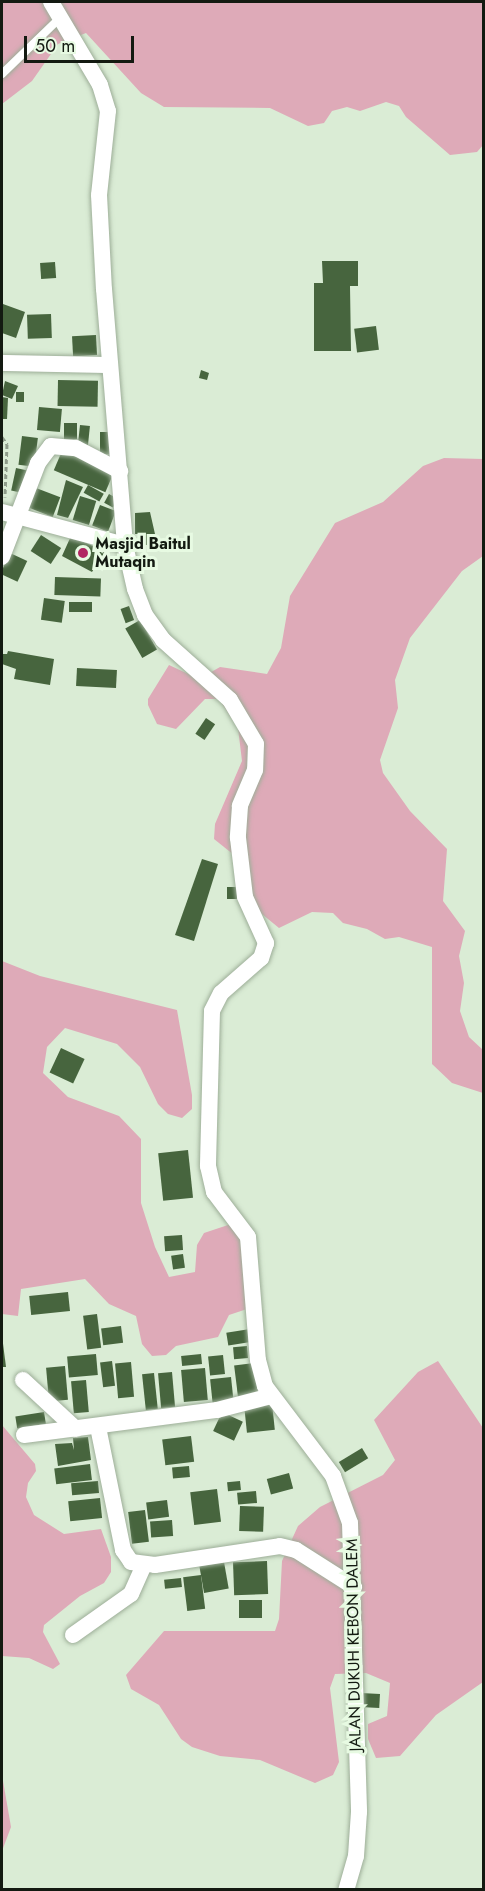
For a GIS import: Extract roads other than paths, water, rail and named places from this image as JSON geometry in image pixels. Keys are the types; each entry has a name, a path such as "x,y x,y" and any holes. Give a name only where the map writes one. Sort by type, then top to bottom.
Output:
{"street":[{"name":"JALAN DUKUH KEBON DALEM","path":"51,2 106,101 109,119 99,195 125,545 135,589 150,623 163,640 230,700 256,744 255,770 240,806 237,838 245,897 266,943 261,958 220,993 212,1011 208,1166 214,1192 248,1237 259,1369 271,1396 333,1476 344,1497 352,1537 354,1714 359,1826 346,1890"},
{"path":"2,363 110,366"},
{"path":"2,557 9,515 38,463 51,446 76,448 120,471"},
{"path":"9,515 125,545"},
{"path":"23,1380 75,1429"},
{"path":"24,1435 217,1410 271,1396"},
{"path":"98,1427 123,1550 130,1562 144,1565 280,1546 296,1550 354,1587"},
{"path":"73,1635 131,1594 144,1565"}],"lane":[{"path":"2,74 60,18"}],"place":[{"name":"Masjid Baitul Mutaqin","path":"83,553"}]}
